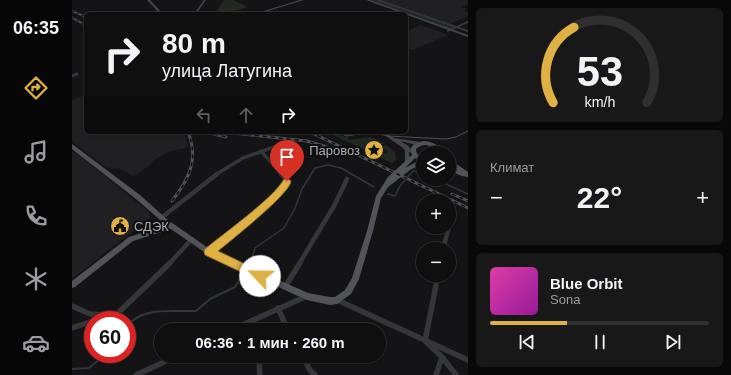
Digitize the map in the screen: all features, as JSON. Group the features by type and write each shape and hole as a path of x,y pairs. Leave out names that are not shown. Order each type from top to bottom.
{"main road":[{"path":"143,0 156,12"},
{"path":"148,0 160,12"},
{"path":"196,12 205,0"},
{"path":"200,12 209,0"},
{"path":"262,12 303,0"},
{"path":"362,0 395,12"},
{"path":"367,0 400,12"},
{"path":"408,15 468,37"},
{"path":"408,17 449,30"},
{"path":"385,134 414,154"},
{"path":"391,138 437,146"},
{"path":"72,146 138,197 171,226 209,252 307,296 322,300 337,300 348,292 355,279 370,231 378,198 390,178 414,154 414,146 421,144"},
{"path":"404,146 407,151 407,161"},
{"path":"72,151 81,152"},
{"path":"386,185 416,163"},
{"path":"456,166 467,175"},
{"path":"456,172 467,175"},
{"path":"72,285 131,239 171,226"}],"street":[{"path":"378,0 468,31"},
{"path":"449,30 468,22"},
{"path":"72,76 77,74"},
{"path":"161,218 215,174 243,158 276,146"},
{"path":"209,252 268,203 287,184 285,178 261,151"},
{"path":"286,287 330,212 347,179"},
{"path":"120,311 164,270 191,240"},
{"path":"425,341 437,282"},
{"path":"247,323 307,296"},
{"path":"337,300 468,360"},
{"path":"72,306 84,311"},
{"path":"278,308 285,323"},
{"path":"72,328 84,324"},
{"path":"425,341 442,357 456,375"},
{"path":"436,375 442,357"},
{"path":"136,375 162,363"},
{"path":"259,363 260,375"},
{"path":"306,363 310,370 316,375"}],"shaded area":[{"path":"224,0 233,0 248,7 231,12 216,12"},
{"path":"369,0 376,0 453,27 449,29 408,14 408,12 402,12"},
{"path":"381,0 468,0 468,4 461,7 467,9 464,11 468,12 468,16 450,24"},
{"path":"421,25 448,35 413,50 408,48 408,30"},
{"path":"84,95 84,134 185,134 188,147 168,152 154,160 149,166 134,176 118,168 111,169 105,167 72,141 72,101"},
{"path":"331,134 347,137 349,140 371,137 384,143 378,146 366,143 365,150 387,154 388,151 381,148 386,145 395,152 396,160 392,163"},
{"path":"72,152 77,153 150,213 150,218 72,279"}],"waterway":[{"path":"250,264 255,248 284,228 295,208 302,189 315,168 328,165 341,168 374,187"},
{"path":"388,194 395,196 400,186 413,171 416,171"},
{"path":"450,186 468,194"},
{"path":"247,268 251,263"},
{"path":"136,319 141,315 159,311 196,311 210,299 235,287 245,271"},
{"path":"72,369 89,368 95,363"}],"tram line":[{"path":"380,134 388,136 446,139 456,137 468,131"},
{"path":"341,134 347,136 358,134"}],"railway":[{"path":"72,11 84,16"},
{"path":"72,18 84,24"},
{"path":"172,201 183,185 190,169 193,152 189,134"},
{"path":"214,134 226,137"},
{"path":"242,134 307,141 334,149"},
{"path":"314,134 468,208"},
{"path":"456,196 468,201"}],"place":[{"name":"Паровоз","path":"374,150"},
{"name":"СДЭК","path":"120,226"}],"route":[{"path":"260,276 209,252 268,203 287,184 287,181"}]}
